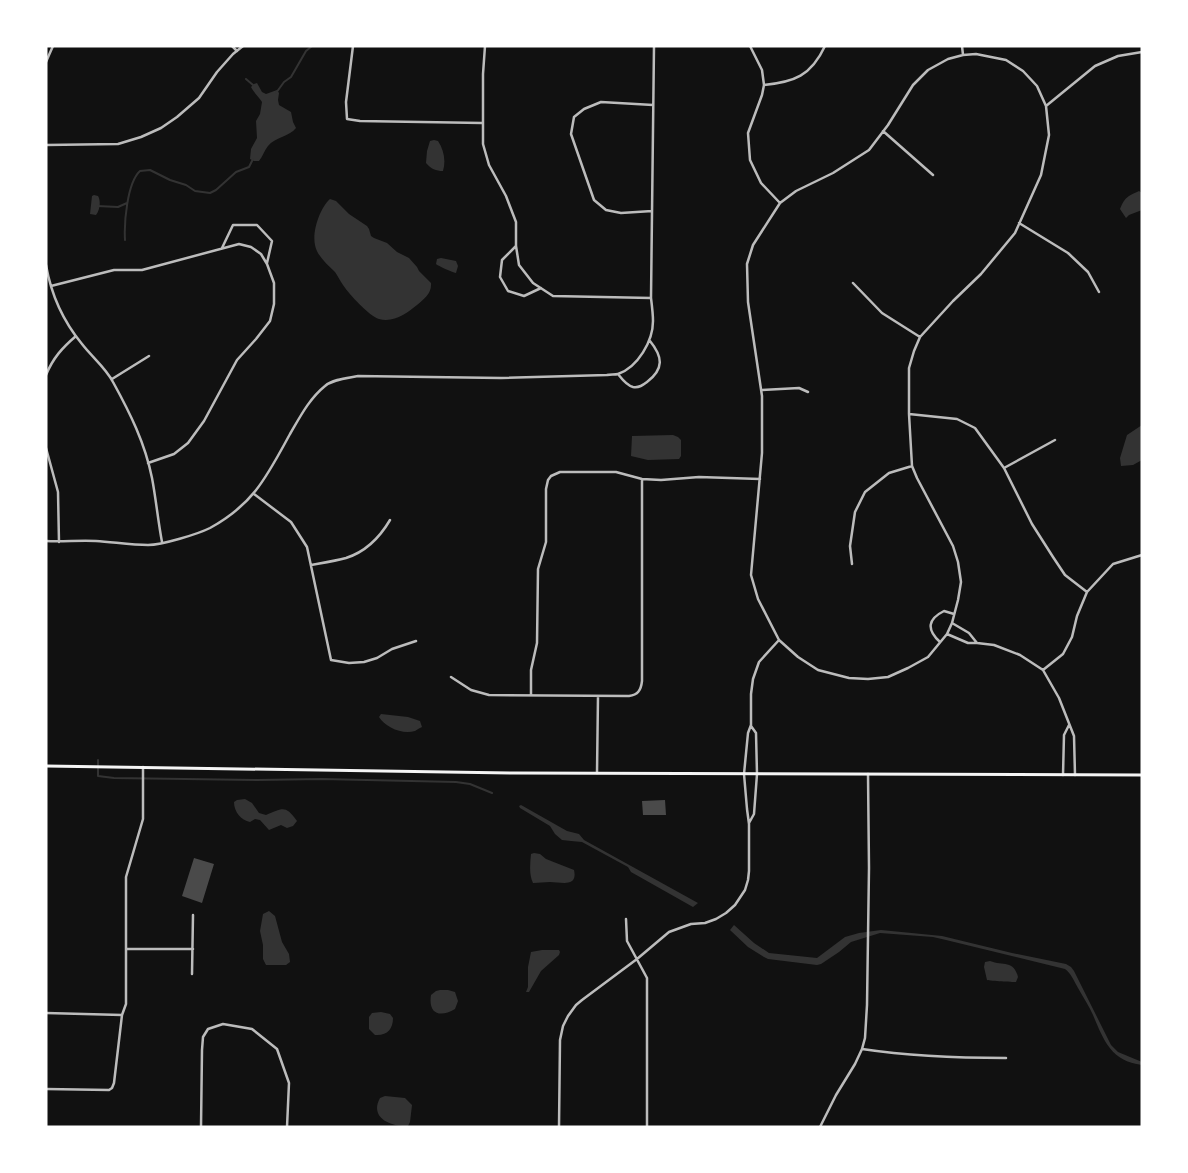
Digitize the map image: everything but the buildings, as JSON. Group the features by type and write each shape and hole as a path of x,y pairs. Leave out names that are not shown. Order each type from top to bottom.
{"main road":[{"path":"46,766 514,773 1142,775"}],"street":[{"path":"46,61 53,46"},
{"path":"232,46 237,51"},
{"path":"46,145 118,144 141,138 161,128 199,98 217,72 244,46"},
{"path":"353,46 346,102 347,119 360,121 482,123"},
{"path":"485,46 483,144 489,165 506,196 516,222 516,246 519,265 533,283 553,296 651,298"},
{"path":"46,542 94,541 151,545 185,537 210,528 241,507 254,494 266,478 305,406 326,384 358,376 501,378 618,374 628,368 641,356 650,341 653,323 651,298 654,46"},
{"path":"750,46 762,70 764,85 748,133 750,160 761,183 780,203"},
{"path":"764,85 782,83 798,78 810,68 820,56 825,46"},
{"path":"962,46 963,55"},
{"path":"1046,106 1095,66 1118,56 1129,53 1141,53"},
{"path":"976,54 1006,60 1022,71 1037,86 1046,106 1049,135 1041,175 1015,233 981,274 953,300 920,337 909,368 908,414 912,466 953,546 958,562 961,582 952,624 928,656 908,668 888,676 868,679 848,678 818,670 798,657 779,640 758,599 751,575 762,453 762,390 748,302 747,264 753,245 780,203 796,191 834,173 869,150 913,85 928,70 948,59 963,55 976,54"},
{"path":"652,211 621,213 606,210 594,200 571,134 574,117 584,109 601,102 653,105"},
{"path":"883,131 933,175"},
{"path":"1019,222 1068,253 1088,272 1099,292"},
{"path":"222,248 233,224 257,225 272,241 267,264"},
{"path":"51,286 114,270 142,270 239,244 251,247 261,254 267,264 274,283 274,304 270,321 237,360 204,421 188,443 174,454 148,463"},
{"path":"516,246 502,260 500,277 508,291 524,296 541,288"},
{"path":"46,265 60,310 76,336 112,379 138,430 152,478 162,542"},
{"path":"854,283 882,313 920,337"},
{"path":"46,375 57,354 76,336"},
{"path":"618,374 626,383 634,387 642,386 655,376 660,360 657,350 650,341"},
{"path":"112,379 149,356"},
{"path":"762,390 798,388 808,392"},
{"path":"908,414 956,419 975,428 1004,468 1032,524 1065,575 1087,592"},
{"path":"1004,468 1055,440"},
{"path":"46,448 52,464 58,492 59,542"},
{"path":"852,564 850,546 855,512 865,492 889,473 912,466"},
{"path":"531,696 531,670 537,643 538,569 546,542 546,489 551,476 560,472 600,471 616,472 642,479 661,480 699,477 760,479"},
{"path":"451,677 471,690 489,695 634,696 637,694 641,687 642,479"},
{"path":"254,494 291,522 307,548 331,660 349,663 364,662 377,658 392,649 416,641"},
{"path":"311,565 348,557 369,545 383,532 390,520"},
{"path":"1043,670 1063,654 1072,637 1077,616 1087,592 1113,564 1142,555"},
{"path":"940,642 931,632 934,618 944,611 954,614"},
{"path":"952,624 970,634 977,643"},
{"path":"946,634 968,643 994,645 1020,655 1043,670 1059,698 1074,736 1076,775"},
{"path":"559,1127 560,1040 563,1026 576,1005 637,959 668,932 691,924 705,923 726,913 735,905 744,890 748,880 749,824 744,774 748,733 751,725 753,679 759,662 779,640"},
{"path":"597,773 598,696"},
{"path":"749,824 754,814 757,774 756,734 751,725"},
{"path":"1063,775 1064,735 1069,725"},
{"path":"46,1089 109,1090 114,1083 122,1015 126,1004 126,877 143,820 143,767"},
{"path":"820,1127 836,1095 855,1064 866,1032 868,774"},
{"path":"192,974 193,915"},
{"path":"626,919 627,941 648,978 647,1127"},
{"path":"126,949 192,949"},
{"path":"46,1014 122,1015"},
{"path":"201,1127 203,1037 208,1030 223,1024 252,1028 277,1049 289,1083 287,1127"},
{"path":"862,1048 891,1053 967,1058 1006,1058"}],"shaded area":[{"path":"257,83 262,92 266,94 277,90 279,93 279,105 291,112 296,128 271,143 259,161 254,161 250,159 251,149 257,138 256,121 260,114 262,102 251,87"},
{"path":"430,141 438,141 443,152 443,171 438,171 426,163"},
{"path":"1139,191 1142,193 1142,210 1126,218 1120,209 1127,197"},
{"path":"92,196 98,196 100,200 96,215 90,214"},
{"path":"330,199 336,201 349,214 367,226 371,236 387,243 397,252 409,258 431,283 427,296 420,303 400,316 385,320 375,317 354,299 335,272 320,256 315,245 314,239 318,220 323,208"},
{"path":"437,259 456,261 458,266 456,273 436,264"},
{"path":"1142,425 1142,460 1133,465 1121,466 1120,458 1127,435"},
{"path":"673,435 681,440 681,456 679,459 648,460 631,456 632,436"},
{"path":"381,714 408,717 420,721 422,727 410,732 399,731 385,724 379,717"},
{"path":"245,799 252,803 259,813 266,815 283,809 289,812 297,821 293,826 287,828 281,825 269,830 260,820 247,821 241,817 234,806 234,802 237,800"},
{"path":"521,805 567,831 579,834 584,840 698,903 693,907 631,872 628,867 582,842 562,840 550,826 520,808 519,806"},
{"path":"534,853 574,870 575,876 571,882 533,883 530,865 531,854"},
{"path":"269,911 275,916 282,942 289,954 290,962 286,965 266,965 263,959 260,931 263,914"},
{"path":"734,925 754,943 769,953 817,958 845,937 881,930 942,936 1066,964 1074,971 1111,1045 1118,1052 1142,1062 1142,1065 1123,1059 1110,1048 1090,1008 1072,977 1065,969 933,937 880,933 851,942 839,952 817,965 768,959 748,947 730,930"},
{"path":"559,950 560,952 541,971 529,992 526,992 531,952"},
{"path":"985,962 1007,964 1014,968 1018,977 1016,982 987,980 984,967"},
{"path":"440,990 455,992 458,1001 455,1009 440,1014 433,1010 431,995"},
{"path":"372,1013 390,1014 393,1018 392,1025 386,1033 375,1035 369,1029 369,1017"},
{"path":"385,1096 405,1098 412,1105 408,1126 389,1123 380,1116 377,1111 377,1105 380,1098"}],"waterway":[{"path":"276,93 284,82 291,77 306,51 312,46"},
{"path":"246,79 253,85"},
{"path":"125,240 129,194 132,184 140,171 150,170 170,180 186,185 195,191 210,193 236,172 249,167 253,159"},
{"path":"97,206 118,207 127,203"},
{"path":"98,760 98,776 114,778 456,782 470,784 492,793"}]}
